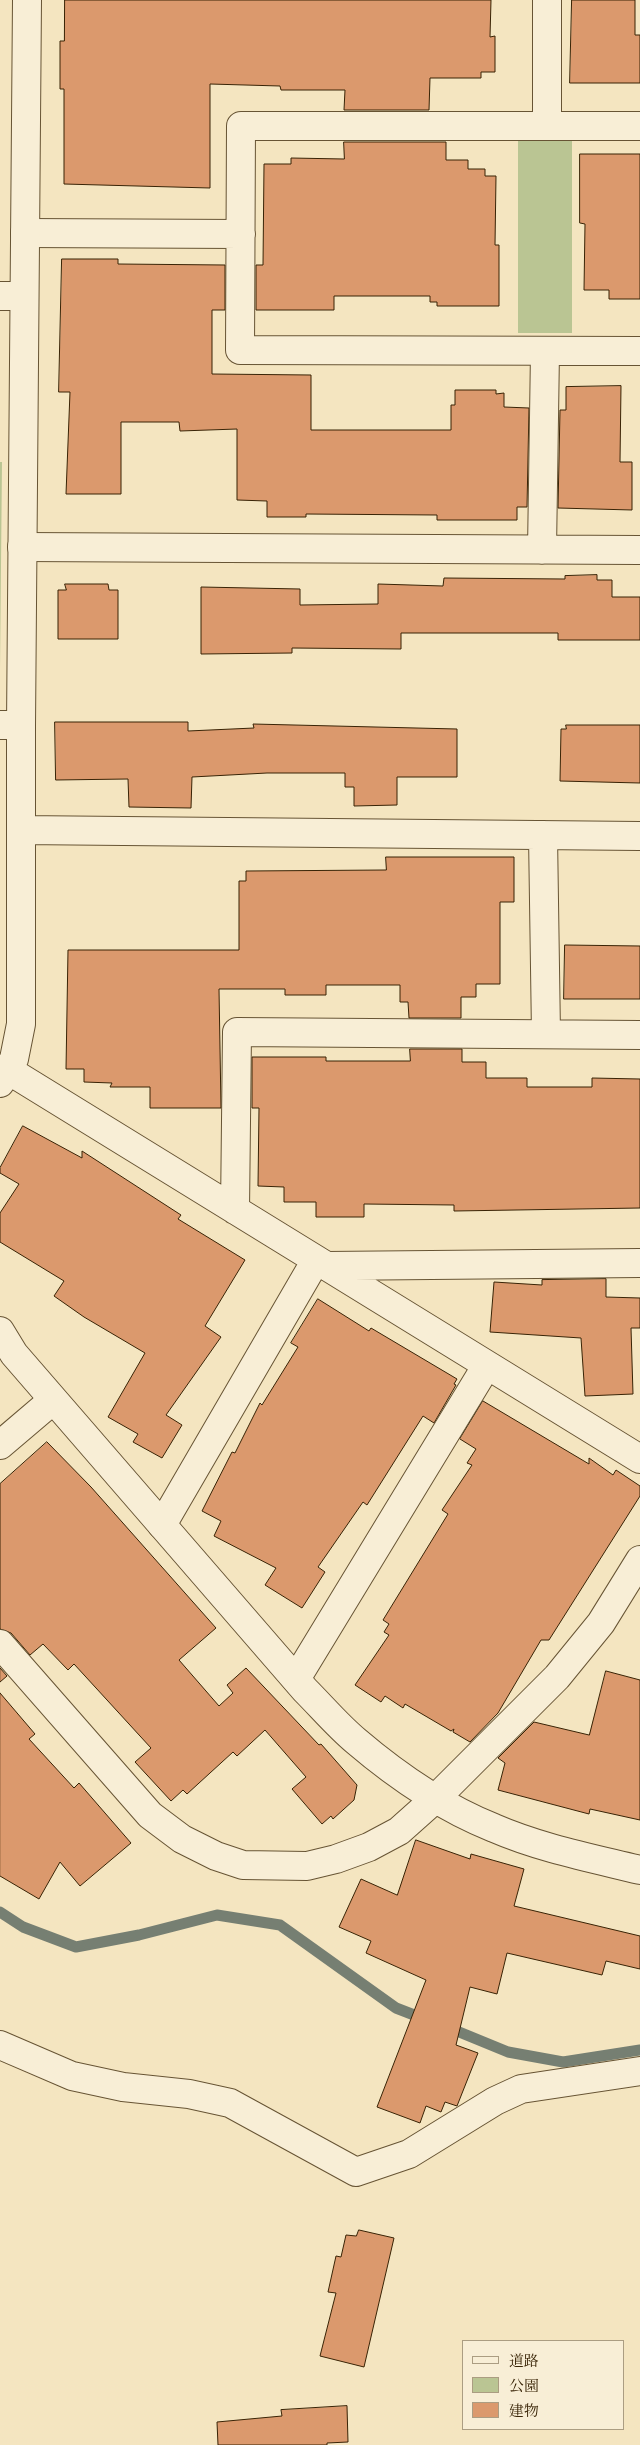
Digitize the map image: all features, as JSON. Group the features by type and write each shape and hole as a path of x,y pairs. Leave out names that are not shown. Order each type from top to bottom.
{"street":[{"path":"27,0 25,232 12,296 22,548 11,725 21,830 21,1024 14,1059 4,1076 235,1210 640,1459"},
{"path":"547,0 547,126"},
{"path":"640,126 241,126 240,350 640,350"},
{"path":"25,232 241,234"},
{"path":"542,550 544,351"},
{"path":"22,548 640,550"},
{"path":"21,830 640,836"},
{"path":"543,835 546,1034"},
{"path":"235,1210 237,1032 640,1035"},
{"path":"322,1263 640,1263"},
{"path":"162,1526 322,1263"},
{"path":"0,1331 14,1354 162,1526 296,1679 356,1741 406,1779 457,1811 494,1829 555,1849 640,1870"},
{"path":"296,1679 487,1365"},
{"path":"0,1446 53,1400"},
{"path":"0,1644 150,1815 182,1839 225,1859 243,1865 273,1867 307,1866 336,1859 370,1847 399,1830 436,1798 557,1677 601,1623 640,1560"},
{"path":"0,2045 72,2076 122,2087 189,2094 230,2103 356,2172 409,2154 495,2101 521,2089 640,2072"}],"green space":[{"path":"572,139 572,333 518,333 518,140"},
{"path":"0,462 2,462 0,669"}],"building":[{"path":"65,0 491,0 490,37 495,36 495,72 481,72 481,78 430,78 429,110 344,110 345,90 281,90 280,86 210,84 210,188 64,184 64,89 60,89 60,41 64,41"},
{"path":"572,0 635,0 635,35 640,35 640,83 570,83"},
{"path":"344,142 446,142 446,160 468,160 468,169 485,169 485,176 496,176 495,245 499,245 499,306 437,306 437,302 430,302 430,296 334,296 334,310 256,310 256,265 263,265 264,164 291,164 291,158 344,159"},
{"path":"580,154 640,154 640,299 609,299 609,290 584,290 585,224 580,223"},
{"path":"62,259 118,259 118,264 225,265 225,310 212,310 212,374 311,375 311,430 451,430 451,405 455,405 455,390 496,390 496,394 504,393 504,407 529,408 527,507 517,507 517,520 437,520 437,515 306,514 306,517 267,517 267,501 237,500 237,429 180,431 179,422 121,422 121,494 66,494 70,392 59,392"},
{"path":"621,386 620,462 632,462 632,510 558,508 560,410 566,410 566,387"},
{"path":"597,575 597,580 612,580 612,597 640,597 640,640 558,640 558,633 401,633 401,649 292,648 292,653 201,654 201,587 300,589 300,605 378,604 378,584 443,586 444,578 565,579 565,576"},
{"path":"65,584 108,584 109,590 118,590 118,639 58,639 58,590 66,590"},
{"path":"55,722 188,722 188,731 254,728 253,724 457,729 457,777 397,777 397,805 354,806 354,787 345,787 345,773 267,773 192,777 191,808 129,807 128,779 56,780"},
{"path":"566,725 640,725 640,783 560,781 561,729 566,729"},
{"path":"386,857 514,857 514,902 500,902 500,984 476,984 476,997 461,997 461,1018 409,1018 408,1002 400,1002 400,985 326,985 326,995 285,995 285,989 219,989 221,1108 150,1108 150,1087 110,1087 112,1083 84,1082 84,1069 66,1069 68,950 239,950 239,881 246,881 246,871 386,870"},
{"path":"565,945 640,946 640,999 564,999"},
{"path":"410,1049 462,1049 462,1062 486,1062 486,1078 527,1078 527,1087 592,1087 592,1078 640,1079 640,1208 454,1211 454,1205 364,1204 364,1217 316,1217 316,1202 284,1202 284,1187 258,1186 259,1108 252,1108 252,1057 326,1057 326,1061 410,1061"},
{"path":"23,1126 82,1158 82,1151 181,1215 178,1219 245,1260 205,1326 221,1337 166,1415 182,1425 162,1458 133,1442 138,1434 108,1417 145,1353 84,1317 54,1296 64,1281 0,1242 0,1213 19,1184 0,1173 0,1168"},
{"path":"606,1279 606,1297 640,1298 640,1328 631,1328 633,1394 585,1396 581,1338 490,1332 494,1282 542,1285 542,1280"},
{"path":"318,1299 369,1331 371,1328 457,1379 454,1384 456,1385 434,1423 423,1416 367,1505 363,1502 318,1567 325,1572 302,1608 265,1585 276,1568 214,1536 221,1521 202,1511 232,1452 235,1453 260,1403 262,1405 298,1347 291,1343"},
{"path":"483,1401 589,1464 589,1458 613,1475 616,1470 640,1486 640,1496 549,1640 541,1640 498,1713 470,1742 453,1732 454,1729 451,1731 405,1704 403,1708 385,1696 381,1702 355,1685 389,1635 384,1632 389,1624 383,1620 448,1514 442,1510 472,1465 467,1463 476,1449 460,1439"},
{"path":"47,1442 91,1487 216,1628 179,1660 219,1706 233,1693 227,1685 246,1668 319,1745 321,1744 357,1785 354,1800 333,1819 331,1816 322,1824 292,1789 306,1777 265,1730 237,1756 233,1752 187,1794 183,1790 171,1801 135,1762 151,1748 74,1664 68,1670 43,1644 30,1655 11,1633 0,1629 0,1484"},
{"path":"0,1668 7,1676 0,1682"},
{"path":"606,1671 640,1680 640,1820 590,1809 589,1814 498,1790 505,1763 498,1758 534,1722 589,1735"},
{"path":"0,1693 35,1734 29,1739 74,1788 79,1783 131,1843 80,1886 60,1862 39,1899 0,1876"},
{"path":"416,1840 470,1859 471,1854 524,1869 514,1906 640,1936 640,1969 606,1961 602,1975 507,1953 497,1994 470,1987 456,2045 478,2053 457,2106 445,2102 441,2112 426,2106 420,2123 377,2107 426,1980 366,1953 371,1941 339,1927 361,1879 397,1895"},
{"path":"359,2230 394,2238 364,2367 320,2356 336,2293 328,2292 336,2256 341,2257 346,2235 356,2236"},
{"path":"347,2406 348,2442 327,2443 327,2445 218,2445 217,2422 282,2416 281,2410"}],"waterway":[{"path":"0,1912 23,1927 76,1947 139,1935 217,1915 280,1925 396,2008 427,2020"},
{"path":"447,2027 508,2052 563,2062 640,2050"}]}
